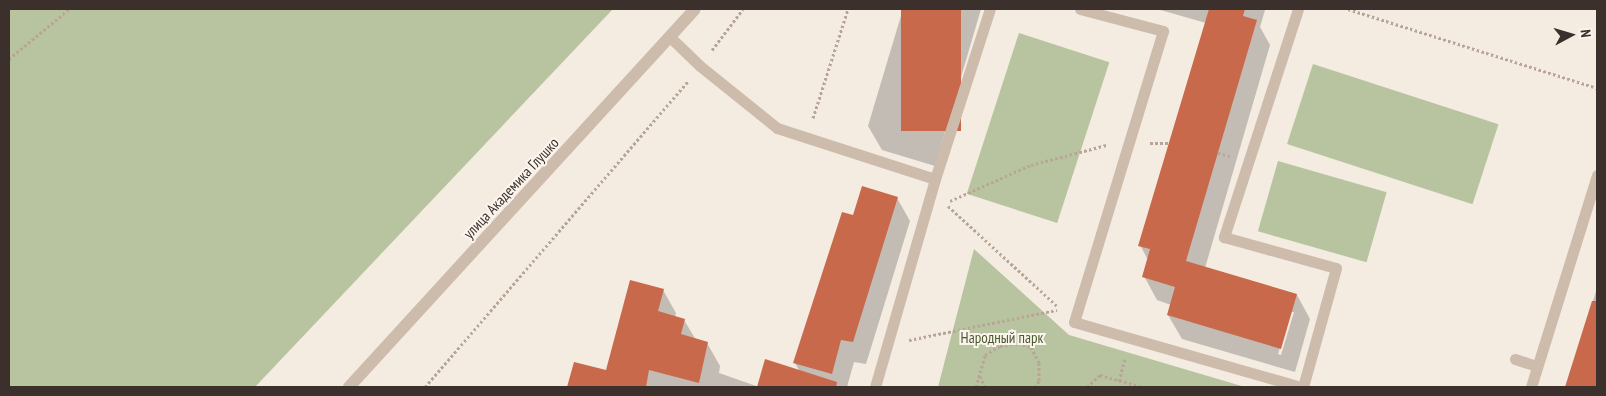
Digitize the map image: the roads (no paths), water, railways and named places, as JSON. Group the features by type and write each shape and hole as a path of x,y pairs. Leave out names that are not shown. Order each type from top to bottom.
{"street":[{"name":"улица Академика Глушко","path":"349,387 671,38 695,9"}],"lane":[{"path":"875,387 935,179 990,9"},
{"path":"1080,9 1163,31 1074,322 1302,387 1336,268 1224,236 1298,9"},
{"path":"671,38 700,66 778,128 935,179"},
{"path":"1531,387 1597,175"},
{"path":"1515,359 1537,366"}],"park label":[{"name":"Народный парк","path":"1002,338"}]}
